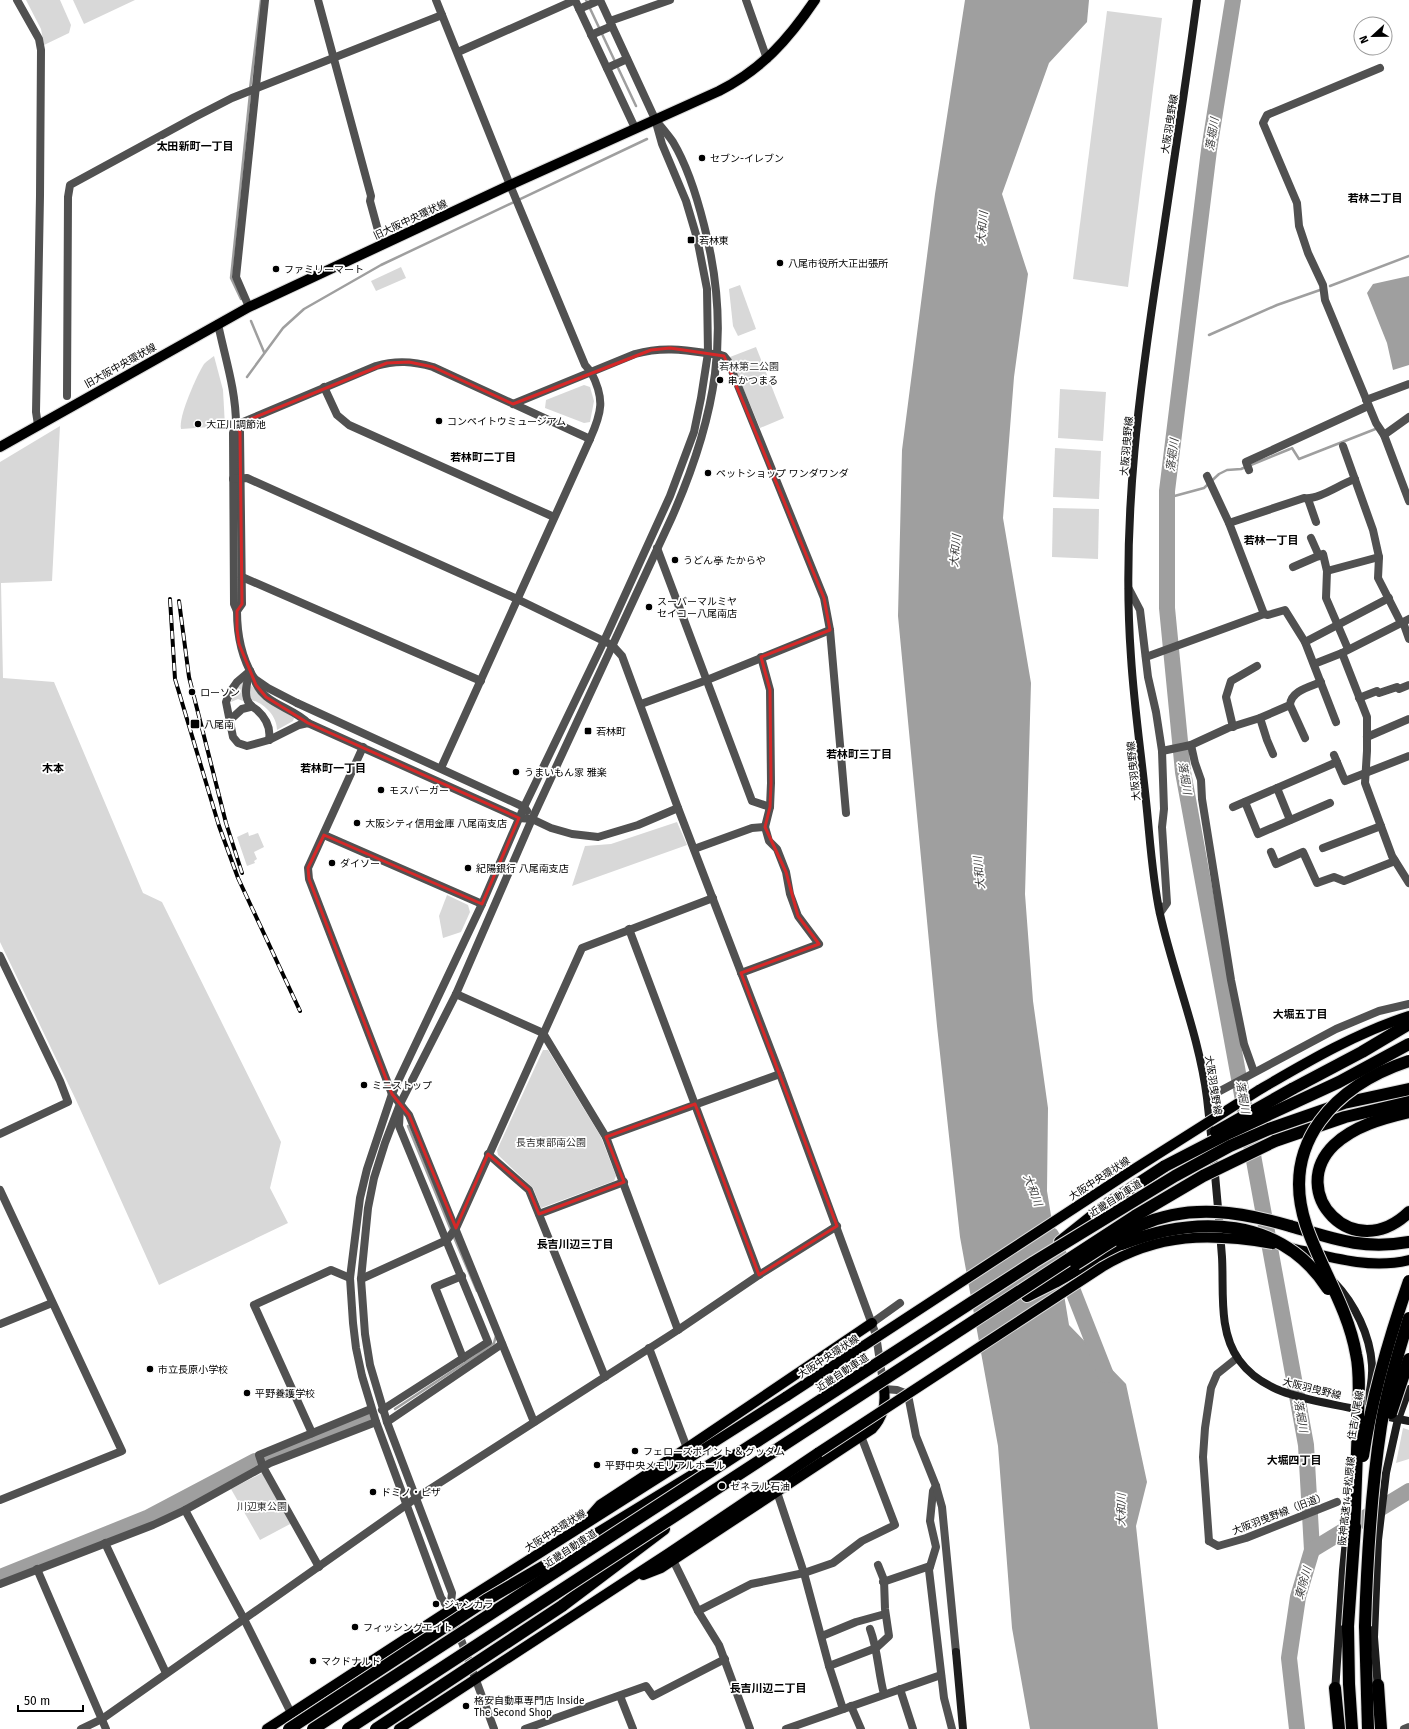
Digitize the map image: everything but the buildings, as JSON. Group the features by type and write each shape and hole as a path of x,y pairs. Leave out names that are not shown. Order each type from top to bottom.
{"highway":[{"path":"1034,1262 1110,1202 1238,1118 1362,1052 1409,1024"},
{"path":"1164,1166 1242,1126 1339,1082 1409,1044"},
{"path":"1354,1535 1359,1383 1356,1354 1351,1330 1306,1224 1300,1186 1303,1160 1312,1134 1328,1111 1341,1098 1352,1089 1376,1074 1409,1062"},
{"name":"近畿自動車道","path":"313,1729 1034,1262 1195,1164 1230,1146 1269,1129 1344,1103 1409,1089"},
{"path":"348,1729 1157,1202 1224,1164 1275,1141 1306,1129 1356,1114 1409,1102"},
{"path":"1409,1112 1374,1122 1360,1128 1339,1141 1324,1158 1318,1179 1320,1197 1324,1206 1336,1220 1357,1231 1380,1230 1398,1221 1409,1212"},
{"path":"863,1393 908,1371 1131,1230 1164,1217 1189,1212 1214,1211 1254,1216 1360,1245 1393,1245 1409,1242"},
{"path":"1027,1296 1055,1282 1109,1250 1134,1239 1158,1232 1186,1228 1224,1227 1261,1235 1285,1246 1305,1260 1328,1289 1351,1330"},
{"name":"阪神高速14号松原線","path":"1352,1729 1349,1684 1348,1626 1354,1535 1363,1459 1371,1408 1396,1319 1409,1281"},
{"path":"1368,1729 1365,1626 1367,1572 1375,1475 1381,1426 1389,1388 1409,1318"},
{"path":"1375,1475 1393,1405 1409,1359"},
{"path":"289,1729 486,1600 548,1564 747,1442 803,1412"},
{"path":"376,1729 562,1606 716,1490"},
{"path":"1378,1685 1381,1729"},
{"path":"1335,1688 1337,1729"}],"main road":[{"name":"旧大阪中央環状線","path":"0,447 250,307 510,185 719,91 740,80 767,59 801,21 815,0"},
{"name":"大阪羽曳野線","path":"1197,0 1146,348 1135,440 1130,514 1129,589 1131,659 1155,882 1160,913 1193,1029 1207,1094 1222,1258 1226,1329 1230,1343 1237,1358 1256,1377 1268,1386 1282,1392 1409,1421"},
{"name":"大阪中央環状線","path":"267,1729 450,1610 788,1396 1128,1173 1259,1090 1334,1048 1409,1016"},
{"path":"399,1729 1102,1267 1126,1254 1170,1241 1202,1237 1230,1237 1273,1244 1357,1262 1388,1263 1409,1260"},
{"name":"住吉八尾線","path":"1273,1244 1311,1262 1323,1271 1348,1299 1357,1314 1370,1348 1372,1366 1371,1383 1349,1509 1335,1688"},
{"path":"578,1530 600,1505 872,1323"},
{"path":"616,1587 661,1568 872,1429 880,1418 886,1403 884,1389"},
{"path":"1376,1729 1378,1685 1374,1637 1378,1540 1385,1486 1398,1419 1409,1389"},
{"path":"956,1652 963,1729"}],"street":[{"path":"17,0 39,39 41,50 36,412 38,425"},
{"path":"250,307 236,277 251,91 265,0"},
{"path":"318,0 371,196 370,201 382,245"},
{"path":"436,0 510,185 585,365 591,372 598,385 601,398 601,411 590,439 441,768"},
{"path":"458,52 575,0 635,128"},
{"path":"591,35 608,25 670,0"},
{"path":"746,0 767,59"},
{"path":"450,1610 452,1593 382,1410 370,1365 365,1334 361,1279 364,1237 374,1178 385,1143 400,1104 456,994 532,819 575,730 612,645 688,481 699,449 708,414 718,354 718,308 714,270 698,201 673,142 655,119 623,60 597,1 579,9"},
{"path":"68,396 68,197 70,185 195,117 251,91 442,16"},
{"path":"607,68 623,60"},
{"path":"1380,68 1267,115 1263,123 1297,203 1299,226 1308,253 1323,285 1325,300 1367,403 1376,423 1384,435 1409,501"},
{"path":"494,1729 450,1610 442,1598 376,1422 356,1348 350,1278 356,1225 367,1169 392,1094 482,904 524,807 604,641 670,496 694,432 708,353 709,322 707,289 701,252 686,201 662,144 655,119"},
{"path":"218,324 233,388 236,406 236,424 240,432 237,479 234,604 237,611 239,644 256,685 266,698 303,718 308,723 520,818 532,819 551,828 572,834 598,837 638,825 678,808"},
{"path":"513,404 635,354 651,350 670,348 724,356 731,368 824,598 830,630 846,812"},
{"path":"236,424 376,366 387,363 409,362 433,367 590,439"},
{"path":"1249,470 1246,462 1409,384"},
{"path":"324,388 337,415 349,425 554,517"},
{"path":"1384,435 1409,418"},
{"path":"1343,446 1373,530 1379,557 1378,578 1404,622 1409,639"},
{"path":"237,479 247,478 517,599 612,645 622,656 641,704 678,808 837,1226 876,1334 884,1389 897,1390 905,1393 909,1400 916,1436 936,1486 942,1507 956,1652"},
{"path":"237,479 242,577 242,604 237,611"},
{"path":"1229,523 1304,498 1308,499 1334,489 1344,482 1355,479"},
{"path":"1209,480 1229,523 1264,614"},
{"path":"1308,499 1316,522"},
{"path":"1311,538 1319,556"},
{"path":"657,548 752,801 770,807"},
{"path":"1293,567 1323,554 1327,572 1326,598 1338,624 1359,698 1366,717 1367,737 1365,783 1395,861 1409,883"},
{"path":"1327,572 1379,557"},
{"path":"242,577 481,681"},
{"path":"1129,589 1140,610 1146,657 1162,751 1164,809 1162,826 1167,903 1160,913"},
{"path":"1305,642 1389,598"},
{"path":"1146,657 1264,614 1268,616 1285,610 1305,642 1336,722"},
{"path":"1314,664 1345,651 1404,622"},
{"path":"641,704 707,680 830,630"},
{"path":"741,973 820,944 798,916 790,894 786,872 777,849 769,841 764,827 770,807 772,783 770,690 761,657"},
{"path":"1233,727 1226,697 1231,680 1257,666"},
{"path":"252,675 268,688 297,703 524,807 532,819"},
{"path":"250,707 246,690 252,675"},
{"path":"252,675 237,682 230,692 226,702 233,737 238,743 247,746 269,740 299,725 308,723"},
{"path":"1305,738 1290,705 1290,700 1294,694 1321,682"},
{"path":"1359,698 1377,691 1379,693 1397,688 1400,689 1409,685"},
{"path":"1162,751 1191,745 1290,705"},
{"path":"230,720 242,709 250,707 257,710 268,724 271,732 269,740"},
{"path":"1260,718 1273,754"},
{"path":"1367,737 1409,719"},
{"path":"1191,745 1194,763 1201,780 1202,799 1231,980 1251,1074"},
{"path":"363,747 324,835 314,852 308,868 309,879 392,1094 409,1115 534,1422"},
{"path":"1233,807 1277,788 1336,759 1345,781 1409,756"},
{"path":"1277,788 1290,820"},
{"path":"1245,802 1258,834 1330,803"},
{"path":"1323,848 1381,826"},
{"path":"694,849 752,828 764,827"},
{"path":"324,835 482,904"},
{"path":"1271,852 1276,864 1303,852 1317,883 1334,877 1344,881 1395,861"},
{"path":"361,1279 447,1240 456,1228 582,948 713,898"},
{"path":"629,929 759,1275"},
{"path":"0,957 60,1081 68,1102 0,1134"},
{"path":"456,994 543,1033 606,1137 678,1330"},
{"path":"1207,1094 1220,1091 1319,1037 1356,1020 1386,1009 1409,1004"},
{"path":"606,1137 780,1074"},
{"path":"382,1410 488,1342 400,1126 400,1104"},
{"path":"488,1154 529,1190 605,1377"},
{"path":"539,1214 624,1182"},
{"path":"0,1190 122,1450 0,1500"},
{"path":"81,1729 102,1718 416,1498 837,1226"},
{"path":"312,1433 254,1305 331,1270 350,1278"},
{"path":"462,1276 435,1287 463,1358"},
{"path":"0,1324 52,1303"},
{"path":"872,1323 900,1303"},
{"path":"387,1422 502,1344"},
{"path":"649,1348 687,1448"},
{"name":"大阪羽曳野線（旧道）","path":"1237,1358 1218,1374 1211,1388 1205,1428 1203,1457 1209,1541 1218,1546 1246,1538 1336,1502"},
{"path":"319,1567 263,1467 258,1455 372,1409"},
{"path":"0,1584 153,1525 184,1510 270,1463 376,1422"},
{"path":"698,1612 751,1584 804,1573 833,1563 862,1541 895,1526 861,1436"},
{"path":"936,1486 932,1491 930,1521 936,1547 929,1570 944,1698 952,1729"},
{"path":"777,1492 804,1573 829,1666 847,1707 860,1729"},
{"path":"184,1510 244,1618 291,1713"},
{"path":"105,1543 166,1673"},
{"path":"673,1560 698,1612 719,1645 750,1729"},
{"path":"829,1666 876,1648 889,1636 885,1614 884,1582 878,1565"},
{"path":"884,1582 930,1566"},
{"path":"37,1569 106,1729"},
{"path":"822,1636 856,1622 885,1614"},
{"path":"870,1629 876,1648 884,1694"},
{"path":"526,1729 646,1686 653,1696 725,1659"},
{"path":"789,1729 847,1707 941,1675"},
{"path":"1378,1685 1386,1729"},
{"path":"900,1689 913,1729"},
{"path":"620,1696 633,1729"},
{"path":"1404,1729 1409,1727"}],"highlighted area":[{"path":"670,348 724,356 824,598 830,630 761,657 770,690 771,783 770,807 765,827 786,872 798,916 819,944 741,973 837,1226 759,1275 695,1104 606,1137 624,1182 539,1214 529,1190 488,1154 456,1228 409,1115 392,1094 309,879 308,868 324,835 482,904 519,818 308,723 266,697 256,685 239,644 237,629 237,611 242,604 240,432 236,425 387,363 409,362 433,367 513,404 651,350"}],"green space":[{"path":"26,0 60,0 71,25 69,33 44,45 41,29"},
{"path":"73,0 135,0 84,24"},
{"path":"1107,11 1162,18 1128,287 1073,279"},
{"path":"401,267 406,278 376,291 371,281"},
{"path":"740,285 756,329 738,336 733,326 729,289"},
{"name":"若林第二公園","path":"756,347 784,418 760,428 730,357"},
{"path":"214,356 223,390 225,426 181,429 182,415 197,377 204,364"},
{"path":"584,385 590,387 594,401 590,422 584,423 545,408 546,400"},
{"path":"1060,389 1106,392 1103,441 1058,438"},
{"path":"60,426 52,581 1,583 3,678 54,682 143,893 162,902 281,1142 270,1188 288,1223 159,1285 76,1100 0,942 0,462"},
{"path":"1055,448 1101,451 1099,499 1053,497"},
{"path":"1053,508 1099,509 1098,559 1052,557"},
{"path":"243,679 246,681 242,691 243,701 238,699 231,702 235,690"},
{"path":"251,685 263,697 294,718 293,721 277,730 275,720 269,711 261,704 251,700 249,690"},
{"path":"677,822 687,845 572,886 585,846 611,844"},
{"path":"248,832 249,836 258,833 264,847 254,852 257,859 254,861 255,863 247,866 237,837"},
{"path":"447,895 468,905 470,912 461,932 443,938 439,916"},
{"name":"長吉東部南公園","path":"543,1050 548,1050 601,1137 616,1176 614,1181 541,1208 533,1188 498,1155 497,1150"},
{"path":"1403,1428 1409,1430 1409,1459 1396,1463"},
{"name":"川辺東公園","path":"262,1473 292,1523 260,1540 231,1489"}],"water":[{"path":"965,0 1089,0 1087,22 1049,63 1002,194 1028,274 1014,377 1003,518 1031,683 1025,894 1033,1001 1048,1108 1047,1191 1069,1325 1126,1384 1147,1482 1136,1526 1158,1729 1030,1729 1012,1628 998,1446 960,1237 937,1026 898,616 902,450 935,194"},
{"path":"1409,276 1409,365 1393,370 1387,343 1367,293 1373,284"}],"waterway":[{"path":"250,89 261,0"},
{"path":"586,0 636,106"},
{"name":"落堀川","path":"1233,0 1209,150 1167,491 1167,608 1183,772 1306,1445 1312,1550 1298,1597 1289,1658 1297,1729"},
{"path":"241,299 231,278 250,94"},
{"path":"247,377 283,328 304,309 381,265 647,139"},
{"path":"1330,286 1409,256"},
{"path":"1209,335 1277,305 1320,290"},
{"path":"251,321 264,352"},
{"path":"1167,498 1204,488 1219,474 1227,470 1241,469 1292,448 1299,459 1378,428"},
{"path":"408,1126 451,1230"},
{"path":"453,1235 477,1291"},
{"name":"大和川","path":"1051,1235 1106,1375"},
{"path":"395,1409 494,1343 496,1336"},
{"path":"267,1457 366,1420"},
{"path":"0,1577 147,1518 255,1461"},
{"name":"東除川","path":"1312,1550 1409,1491"}],"railway":[{"path":"170,599 175,679 219,826 238,878 300,1011"},
{"path":"179,601 189,677 226,823 242,873"}],"place":[{"name":"セブン-イレブン","path":"702,158"},
{"name":"若林東","path":"691,240"},
{"name":"八尾市役所大正出張所","path":"780,263"},
{"name":"ファミリーマート","path":"276,269"},
{"name":"串かつまる","path":"720,380"},
{"name":"コンペイトウミュージアム","path":"439,421"},
{"name":"大正川調節池","path":"198,424"},
{"name":"ペットショップ ワンダワンダ","path":"708,473"},
{"name":"うどん亭 たからや","path":"675,560"},
{"name":"スーバーマルミヤ セイコー八尾南店","path":"649,607"},
{"name":"ローソン","path":"192,692"},
{"name":"八尾南","path":"195,724"},
{"name":"若林町","path":"588,731"},
{"name":"うまいもん家 雅楽","path":"516,772"},
{"name":"モスバーガー","path":"381,790"},
{"name":"大阪シティ信用金庫 八尾南支店","path":"357,823"},
{"name":"ダイソー","path":"332,863"},
{"name":"紀陽銀行 八尾南支店","path":"468,868"},
{"name":"ミニストップ","path":"364,1085"},
{"name":"市立長原小学校","path":"150,1369"},
{"name":"平野養護学校","path":"247,1393"},
{"name":"フェローズポイント & グッダム","path":"635,1451"},
{"name":"平野中央メモリアルホール","path":"597,1465"},
{"name":"ゼネラル石油","path":"722,1486"},
{"name":"ドミノ・ピザ","path":"373,1492"},
{"name":"ジャンカラ","path":"436,1604"},
{"name":"フィッシングエイト","path":"355,1627"},
{"name":"マクドナルド","path":"313,1661"},
{"name":"格安自動車専門店 Inside The Second Shop","path":"466,1706"}],"district":[{"name":"太田新町一丁目","path":"195,146"},
{"name":"若林二丁目","path":"1375,198"},
{"name":"若林町二丁目","path":"483,457"},
{"name":"若林一丁目","path":"1271,540"},
{"name":"若林町三丁目","path":"859,754"},
{"name":"木本","path":"53,768"},
{"name":"若林町一丁目","path":"333,768"},
{"name":"大堀五丁目","path":"1300,1014"},
{"name":"長吉川辺三丁目","path":"575,1244"},
{"name":"大堀四丁目","path":"1294,1460"},
{"name":"長吉川辺二丁目","path":"768,1688"}]}
